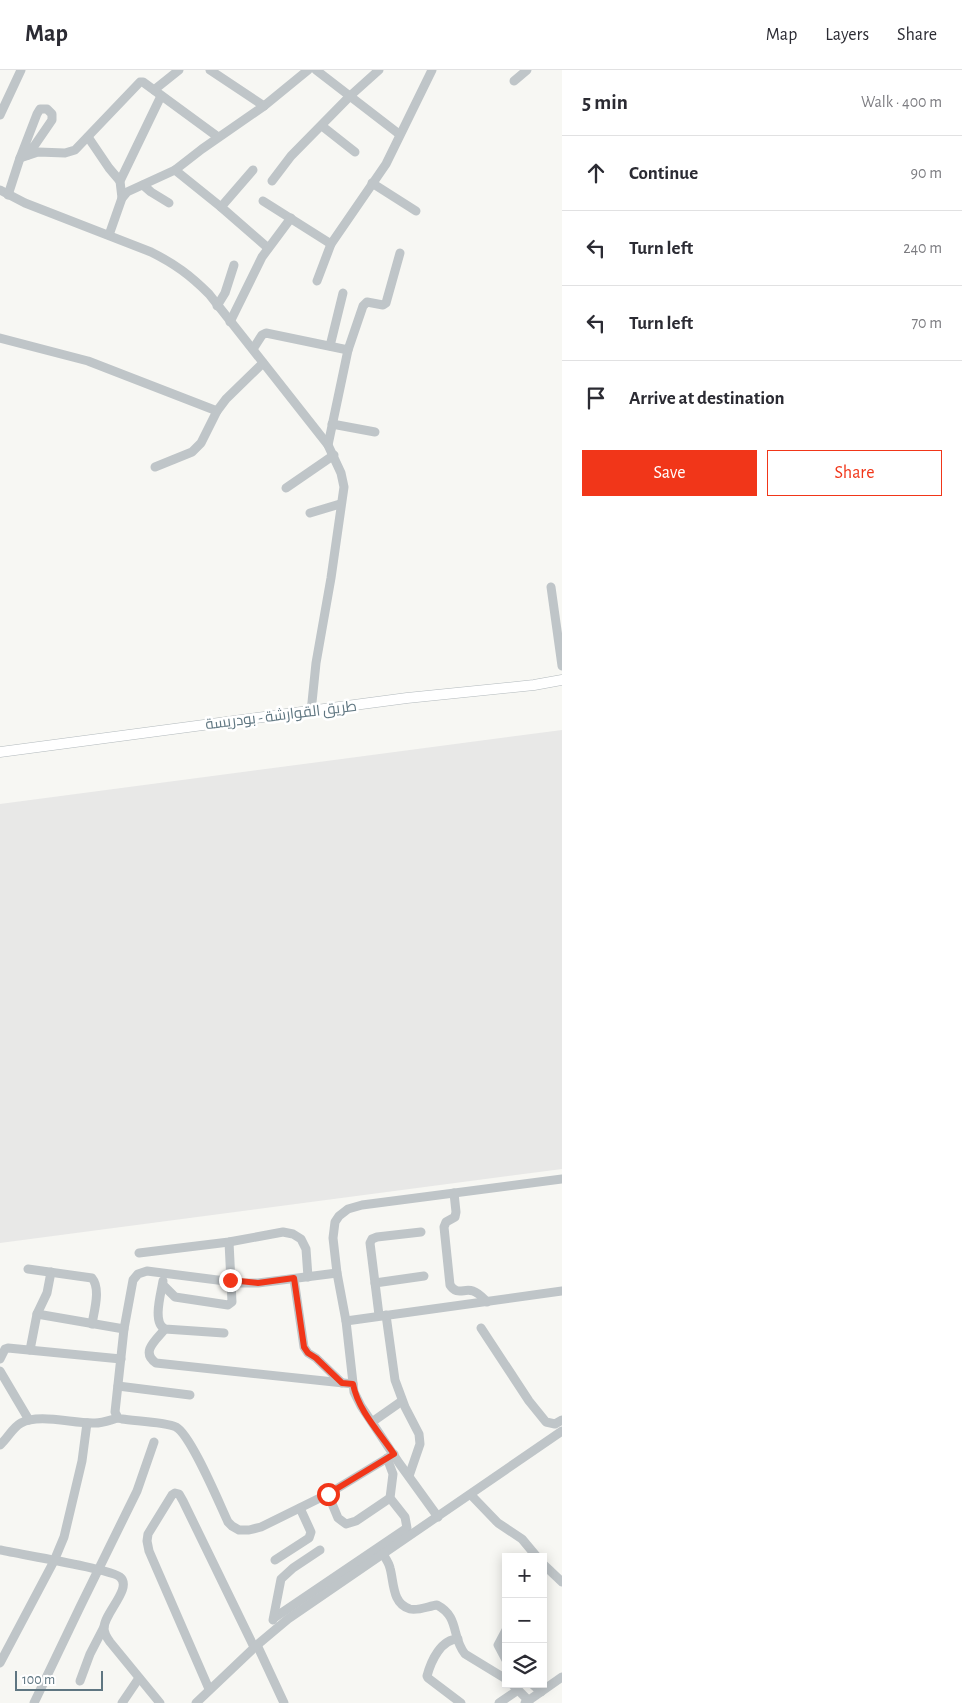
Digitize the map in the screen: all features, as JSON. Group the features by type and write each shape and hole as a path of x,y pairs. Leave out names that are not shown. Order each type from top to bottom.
{"main road":[{"name":"طريق القوارشة - بودريسة","path":"0,752 562,680"}],"street":[{"path":"0,114 21,70"},
{"path":"110,235 122,198 120,181 158,93 180,70"},
{"path":"210,70 264,106"},
{"path":"122,198 129,191 175,170 218,137 264,106 308,70"},
{"path":"317,70 399,134"},
{"path":"272,181 292,156 350,96 379,70"},
{"path":"317,281 331,244 386,164 399,134 411,115 432,70"},
{"path":"514,81 527,70"},
{"path":"24,156 38,152 71,152 88,137 140,82 143,82 218,137"},
{"path":"8,196 24,156 37,114 40,109 47,108 52,114 52,120 24,156"},
{"path":"322,126 355,152"},
{"path":"88,137 120,181"},
{"path":"175,170 268,248"},
{"path":"220,207 253,170"},
{"path":"372,184 416,211"},
{"path":"143,185 169,202"},
{"path":"0,190 8,196 110,235 171,262 188,273 209,294 334,455 344,487 310,712"},
{"path":"263,201 331,244"},
{"path":"230,322 246,293 258,264 290,218"},
{"path":"328,445 348,350 364,304 368,302 383,305 386,303 400,253"},
{"path":"218,306 225,293 234,265"},
{"path":"330,346 343,293"},
{"path":"253,349 262,335 266,333 348,350"},
{"path":"0,338 88,361 217,411"},
{"path":"155,467 192,452 201,443 217,411 226,399 263,363"},
{"path":"332,424 375,432"},
{"path":"286,488 334,455"},
{"path":"310,513 340,504"},
{"path":"551,587 562,666"},
{"path":"438,1516 409,1476 391,1456 357,1398 353,1384 346,1321 337,1273 333,1228 343,1212 362,1205 562,1179"},
{"path":"454,1193 455,1217 446,1222 444,1227 450,1284 458,1292 470,1290 477,1292 487,1302"},
{"path":"139,1253 228,1242 283,1232 293,1234 301,1239 306,1249 308,1277"},
{"path":"409,1476 420,1444 419,1434 402,1400 395,1380 375,1283 370,1243 372,1239 377,1237 421,1232"},
{"path":"163,1284 175,1297 228,1305 232,1302 233,1297 228,1242"},
{"path":"28,1269 92,1278 96,1282 97,1289 92,1324"},
{"path":"118,1418 115,1412 124,1329 135,1277 141,1272 147,1271 258,1283 337,1273"},
{"path":"30,1350 37,1314 47,1293 51,1272"},
{"path":"164,1274 158,1322 161,1327 165,1329 224,1333"},
{"path":"375,1283 424,1276"},
{"path":"294,1278 304,1347 308,1353 316,1358 342,1383"},
{"path":"346,1321 562,1292"},
{"path":"37,1314 124,1329"},
{"path":"481,1328 529,1401 546,1422 555,1424 562,1420"},
{"path":"165,1329 150,1348 150,1359 156,1363 353,1384"},
{"path":"0,1359 5,1349 8,1348 121,1358"},
{"path":"0,1371 29,1420"},
{"path":"118,1386 190,1395"},
{"path":"372,1422 402,1400"},
{"path":"0,1446 14,1429 29,1420 99,1423 118,1418 171,1425 180,1430 193,1450 228,1522 235,1529 243,1530 254,1529 300,1508 328,1494 391,1456"},
{"path":"0,1663 54,1561 64,1536 76,1494 87,1423"},
{"path":"274,1618 383,1554 562,1431"},
{"path":"34,1703 137,1491 154,1442"},
{"path":"196,1703 273,1630 407,1528 405,1516 390,1498 393,1474 391,1456"},
{"path":"209,1689 147,1541 148,1534 175,1493 179,1494 183,1501 284,1703"},
{"path":"328,1494 338,1518 346,1524 356,1521 390,1498"},
{"path":"471,1494 498,1524 522,1540 533,1553"},
{"path":"275,1560 309,1538 311,1532 300,1508"},
{"path":"0,1550 117,1574 122,1578 124,1584 121,1593 106,1618 104,1627 90,1654 80,1681"},
{"path":"273,1630 281,1580 293,1568 320,1550"},
{"path":"383,1554 391,1570 394,1591 400,1602 409,1608 416,1609 437,1605 444,1609 451,1616 460,1649 502,1677"},
{"path":"547,1568 562,1582"},
{"path":"104,1627 110,1642 160,1703"},
{"path":"502,1638 498,1645 502,1652"},
{"path":"458,1639 446,1642 441,1647 427,1676 461,1703"},
{"path":"516,1688 527,1702 562,1677"},
{"path":"122,1703 139,1678"},
{"path":"499,1703 514,1688"},
{"path":"536,1688 541,1692"}],"shaded area":[{"path":"562,730 562,1169 0,1243 0,804"}],"route":[{"path":"230,1280 258,1283 294,1278 304,1347 308,1353 316,1358 342,1383 353,1384 354,1392 361,1406 394,1454 328,1494"}]}
